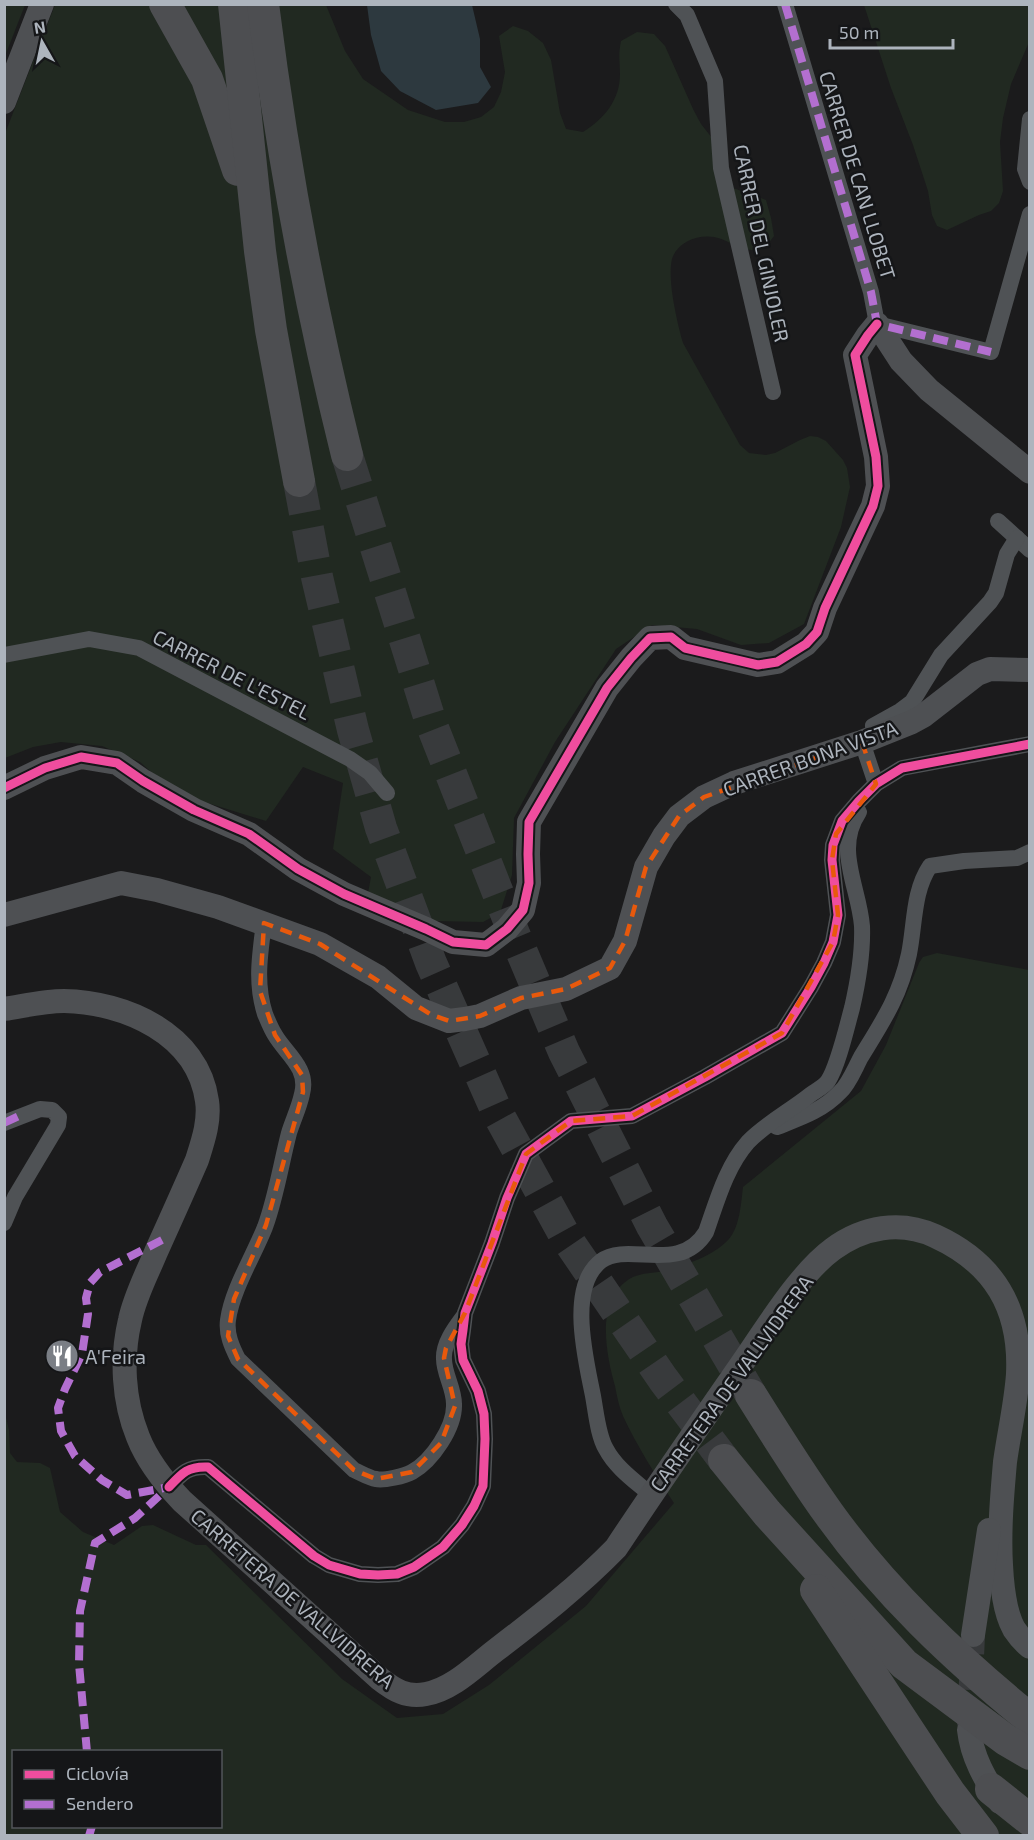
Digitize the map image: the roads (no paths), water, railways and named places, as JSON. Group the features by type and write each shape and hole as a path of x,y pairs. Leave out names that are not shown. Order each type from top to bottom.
{"highway":[{"path":"165,4 207,79 236,161 260,251"},
{"path":"234,4 260,251 271,330 299,481"},
{"path":"263,4 297,231 347,455"},
{"path":"751,1395 829,1514 854,1546 918,1620 984,1682 1029,1719"},
{"path":"724,1460 767,1513 904,1664 1006,1740 1029,1754"},
{"path":"803,1475 844,1515 925,1606 998,1673 1029,1694"},
{"path":"767,1513 950,1793 983,1836"},
{"path":"991,1789 1029,1820"}],"street":[{"path":"4,102 42,4"},
{"name":"CARRER DEL GINJOLER","path":"676,4 687,15 715,81 721,168 773,392"},
{"name":"CARRER DE CAN LLOBET","path":"785,4 871,292 877,324"},
{"path":"1029,119 1025,169 1029,182"},
{"path":"877,324 991,352 1029,214"},
{"path":"877,324 902,361 929,390 1029,472"},
{"path":"4,788 45,768 81,757 117,763 142,781 194,810 249,834 298,869 344,894 453,942 486,945 507,929 523,910 529,883 530,822 607,688 650,638 671,637 685,648 758,665 777,662 806,644 817,632 825,608 868,519 877,494 879,474 855,355 877,324"},
{"path":"998,521 1029,550"},
{"path":"652,1493 623,1471 605,1449 582,1328 583,1298 587,1280 594,1268 607,1257 666,1255 691,1249 701,1241 728,1172 737,1157 758,1133 827,1082 838,1058 855,990 861,950 861,924 847,853 849,835 855,819 876,784 869,738 873,726 912,702 941,655 990,602 996,593 1007,554 1017,538"},
{"name":"CARRER DE L'ESTEL","path":"4,655 89,639 139,648 350,759 370,773 387,793"},
{"name":"CARRER BONA VISTA","path":"4,915 121,883 157,890 218,907 320,944 378,976 416,1008 430,1014 449,1020 480,1016 521,998 566,988 610,968 625,941 646,867 679,816 704,797 734,783 898,728 923,716 977,674 990,669 1029,670"},
{"path":"169,1486 184,1472 197,1466 208,1467 300,1546 329,1565 360,1574 397,1574 414,1567 443,1546 462,1525 483,1485 484,1414 477,1391 463,1360 461,1344 465,1313 507,1198 526,1154 571,1121 632,1116 782,1033 812,987 833,942 838,915 832,860 836,834 842,821 876,784 902,768 1029,744"},
{"path":"758,1133 814,1113 842,1092 901,987 909,953 915,906 922,878 930,866 964,861 1017,858 1029,852"},
{"path":"264,923 258,968 260,991 266,1015 275,1035 295,1060 302,1075 303,1092 290,1132 266,1225 234,1299 228,1321 228,1336 238,1359 354,1470 376,1479 394,1477 412,1472 427,1459 441,1443 450,1426 455,1406 453,1388 444,1358 452,1332 465,1313"},
{"name":"CARRETERA DE VALLVIDRERA","path":"4,1009 64,1001 119,1010 151,1024 172,1038 194,1063 207,1101 207,1120 203,1141 197,1160 142,1285 130,1317 125,1344 126,1390 138,1437 169,1486 182,1501 396,1691 414,1695 435,1692 459,1679 571,1592 616,1548 796,1288 831,1250 867,1231 889,1226 927,1232 956,1246 980,1266 1006,1300 1016,1333 1018,1376 1005,1463 1000,1551 1006,1605 1014,1629 1029,1647"},
{"path":"4,1136 15,1127 10,1116 40,1109 52,1110 59,1117 58,1125 15,1197 4,1223"},
{"name":"CARRETERA DE VALLVIDRERA","path":"1005,1463 992,1515 973,1635 980,1627 987,1624 999,1624 1014,1629"},
{"path":"969,1730 970,1745 991,1789 1006,1810 1029,1834"}],"tunnel":[{"path":"347,455 431,723 515,936 564,1052 652,1226 751,1395"},
{"path":"299,481 317,577 353,730 381,828 431,963 497,1112 565,1236 663,1379 724,1460"},
{"path":"969,1726 973,1635"}],"place":[{"name":"A'Feira","path":"62,1356"}]}
